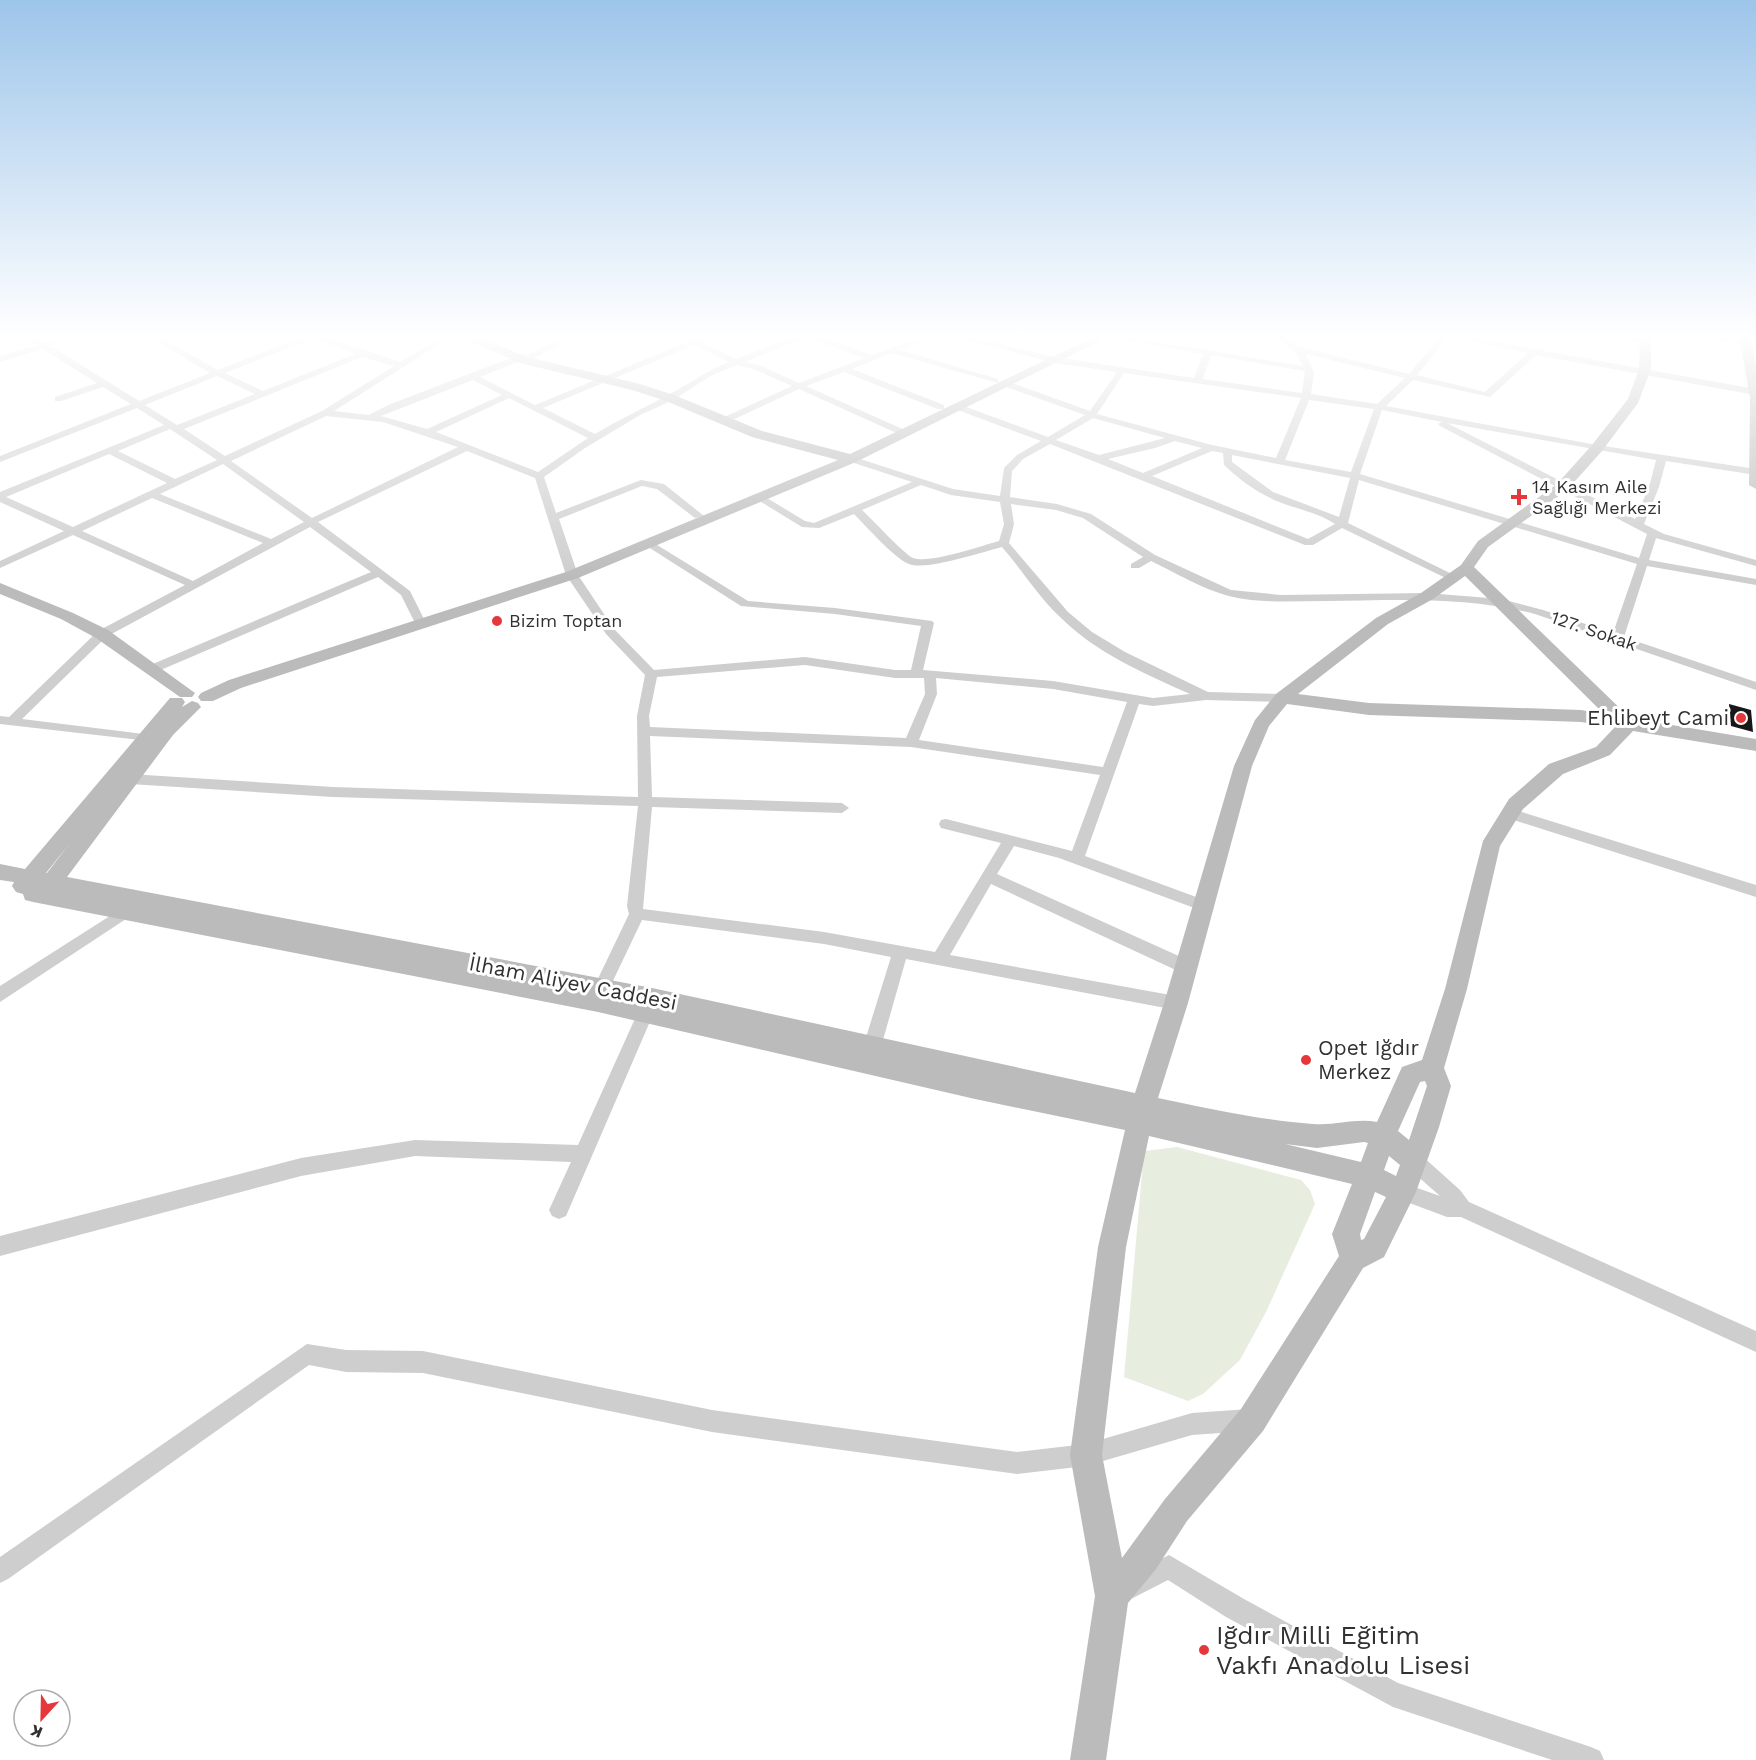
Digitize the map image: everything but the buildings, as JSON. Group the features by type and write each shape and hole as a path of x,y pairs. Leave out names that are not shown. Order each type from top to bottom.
{"street":[{"path":"0,459 109,415"},
{"path":"154,415 310,522 406,593 418,620"},
{"path":"0,497 109,450 207,415"},
{"path":"0,564 318,415"},
{"path":"348,415 384,419 428,432 539,476 571,572 610,631 651,674"},
{"path":"370,418 375,415"},
{"path":"428,432 464,415"},
{"path":"549,415 595,438"},
{"path":"539,476 633,415"},
{"path":"709,415 775,439 847,458"},
{"path":"723,421 736,415"},
{"path":"864,415 900,431 938,415"},
{"path":"28,887 130,779 190,698 571,572 649,543 847,458 927,415"},
{"path":"980,415 1098,458 1309,543 1342,524 1355,476 1376,415"},
{"path":"1280,461 1298,415"},
{"path":"1423,415 1597,448 1662,456 1756,476 1756,415"},
{"path":"1088,1760 1112,1596 1086,1455 1112,1247 1142,1114 1243,766 1261,724 1282,698 1382,621 1427,596 1459,573 1483,544 1562,487 1622,415"},
{"path":"1004,543 1009,525 1005,500 1009,467 1049,440 1092,416 1210,448 1355,476 1641,562 1756,582"},
{"path":"1427,416 1653,532 1756,562"},
{"path":"1098,458 1152,446 1174,438"},
{"path":"6,721 102,634 310,522 467,447"},
{"path":"1142,477 1210,448"},
{"path":"109,450 175,483"},
{"path":"1228,451 1227,463 1246,481 1273,496 1327,513 1342,524 1459,573 1501,602 1627,726"},
{"path":"1638,525 1654,486 1662,456"},
{"path":"28,887 144,738 190,698 418,620 571,572 699,516 847,458"},
{"name":"127. Sokak","path":"847,458 951,492 1057,507 1087,516 1151,557 1227,592 1243,596 1314,599 1427,596 1501,602 1539,612 1756,686"},
{"path":"553,518 627,486 647,482 660,486 699,516"},
{"path":"758,497 802,524 811,526 856,510 921,482"},
{"path":"152,494 271,543"},
{"path":"0,497 194,585"},
{"path":"856,510 902,556 913,562 928,562 1004,543"},
{"path":"1617,639 1641,562 1653,532"},
{"path":"649,543 745,604 835,611 928,623 923,674 932,694 911,742"},
{"path":"1004,543 1072,623 1142,666 1206,696"},
{"path":"1135,566 1151,557"},
{"path":"152,669 379,573"},
{"path":"0,588 67,616 102,634 190,698"},
{"path":"651,674 805,661 895,674 923,674 1053,686 1153,702 1206,696 1282,698 1369,709 1581,716 1627,726 1756,745"},
{"path":"600,995 637,914 645,803 643,716 651,674"},
{"path":"1077,858 1134,700"},
{"path":"6,721 144,738"},
{"path":"1112,1596 1144,1557 1176,1510 1252,1420 1353,1258 1374,1248 1403,1192 1439,1086 1431,1068 1456,989 1490,846 1509,813 1516,804 1556,770 1603,751 1627,726"},
{"path":"643,731 911,742 1108,772"},
{"path":"130,779 333,792 842,808"},
{"path":"1509,813 1756,891"},
{"path":"946,824 1077,858 1202,905"},
{"path":"939,959 1010,840"},
{"name":"İlham Aliyev Caddesi","path":"0,872 28,887 124,913 600,995"},
{"path":"990,877 1186,967"},
{"name":"İlham Aliyev Caddesi","path":"28,887 600,995 975,1088 1142,1114"},
{"path":"0,995 124,913"},
{"path":"637,914 824,938 1176,1003"},
{"path":"872,1047 900,952"},
{"path":"559,1210 649,1006"},
{"name":"İlham Aliyev Caddesi","path":"649,1006 872,1047 1142,1114"},
{"path":"1353,1258 1346,1234 1383,1135 1411,1074 1431,1068"},
{"path":"1142,1114 1254,1130 1317,1136 1364,1131 1383,1135 1453,1196 1462,1208"},
{"path":"1142,1114 1368,1176 1447,1208 1462,1208 1756,1342"},
{"path":"0,1246 301,1167 415,1148 582,1154"},
{"path":"0,1571 307,1354 346,1361 423,1362 712,1421 1017,1463 1086,1455 1192,1424 1252,1420"},
{"path":"1112,1596 1169,1567 1235,1608 1393,1694 1591,1760"}],"shaded area":[{"path":"1177,1147 1301,1180 1310,1190 1315,1204 1266,1312 1240,1360 1203,1394 1188,1401 1124,1377 1144,1151"}],"place":[{"name":"14 Kasım Aile Sağlığı Merkezi","path":"1519,497"},
{"name":"Bizim Toptan","path":"497,621"},
{"name":"Ehlibeyt Cami","path":"1741,718"},
{"name":"Opet Iğdır Merkez","path":"1306,1060"},
{"name":"Iğdır Milli Eğitim Vakfı Anadolu Lisesi","path":"1204,1650"}]}
